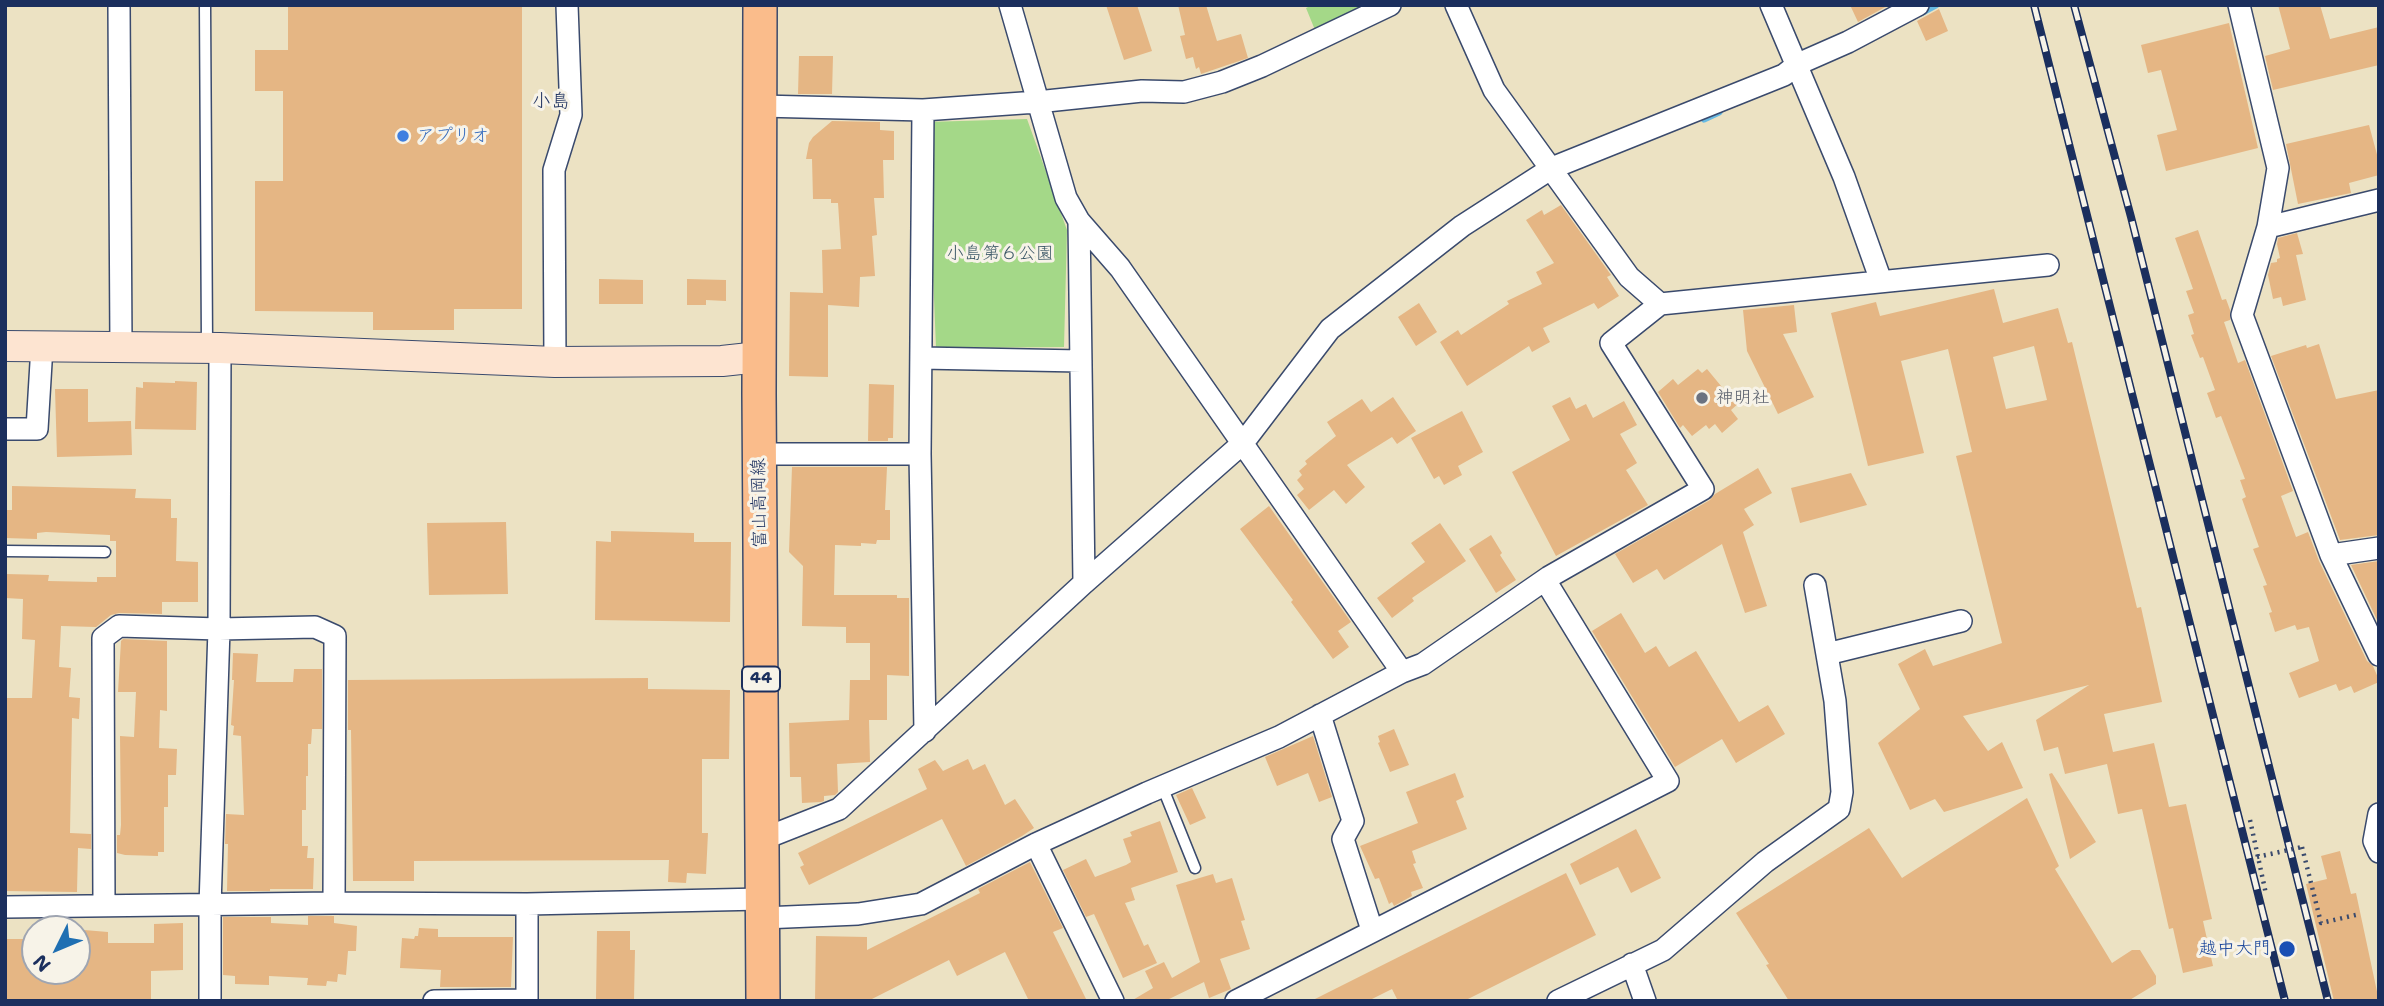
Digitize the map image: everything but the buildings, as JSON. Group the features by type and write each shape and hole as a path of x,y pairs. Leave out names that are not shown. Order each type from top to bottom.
{"main road":[{"name":"富山高岡線","path":"761,5 759,454 763,1001"}],"street":[{"path":"119,5 121,347"},
{"path":"555,362 554,170 571,115 567,5"},
{"path":"1010,5 1066,198 1079,221 1120,268 1402,672"},
{"path":"761,106 923,110 1037,102 1142,90 1184,92 1222,82 1262,66 1390,5"},
{"path":"1457,5 1493,90 1629,276 1660,304"},
{"path":"1772,5 1844,177 1881,281"},
{"path":"763,839 839,809 1084,583 1243,443 1330,329 1462,226 1552,168 1774,79 1798,64 1849,42 1918,5"},
{"path":"2239,5 2278,167 2267,227 2242,315 2331,555 2379,655"},
{"path":"923,110 920,454 925,731"},
{"path":"2267,227 2379,200"},
{"path":"1079,221 1084,583"},
{"path":"5,907 334,903 527,904 763,908 858,914 921,904 1036,844 1162,786 1279,737 1402,672 1423,664 1545,580 1703,489 1611,343 1660,304 2048,265"},
{"path":"5,346 214,348 555,362 722,361 759,357"},
{"path":"5,429 37,429 42,346"},
{"path":"210,1001 210,906 219,629 214,348"},
{"path":"921,358 1081,361"},
{"path":"759,454 920,454"},
{"path":"2331,555 2379,548"},
{"path":"1236,1001 1668,781 1545,580"},
{"path":"1558,1001 1663,950 1765,862 1839,809 1842,792 1835,701 1815,585"},
{"path":"1826,654 1961,621"},
{"path":"104,905 103,638 119,626 219,629 314,627 335,636 334,903"},
{"path":"1320,715 1353,821 1343,839 1372,930"},
{"path":"2379,814 2374,841 2379,852"},
{"path":"1036,844 1113,1001"},
{"path":"434,1001 527,1000 527,904"},
{"path":"1632,964 1645,1001"}],"lane":[{"path":"205,5 214,348"},
{"path":"5,551 105,552"},
{"path":"1162,786 1195,868"}],"path":[{"path":"2250,820 2266,894"},
{"path":"2257,857 2302,847 2321,923 2360,914"}],"green space":[{"path":"1312,5 1368,5 1315,30 1306,8"},
{"name":"小島第６公園","path":"1027,119 1067,230 1064,347 936,348 927,122"}],"waterway":[{"path":"1921,13 1936,5"},
{"path":"1704,119 1719,112"}],"railway":[{"path":"2034,5 2285,1001"},
{"path":"2074,5 2131,217 2328,1001"}],"place":[{"name":"アプリオ","path":"403,136"},
{"name":"神明社","path":"1702,398"},
{"name":"越中大門","path":"2287,949"}],"district":[{"name":"小島","path":"551,102"}]}
